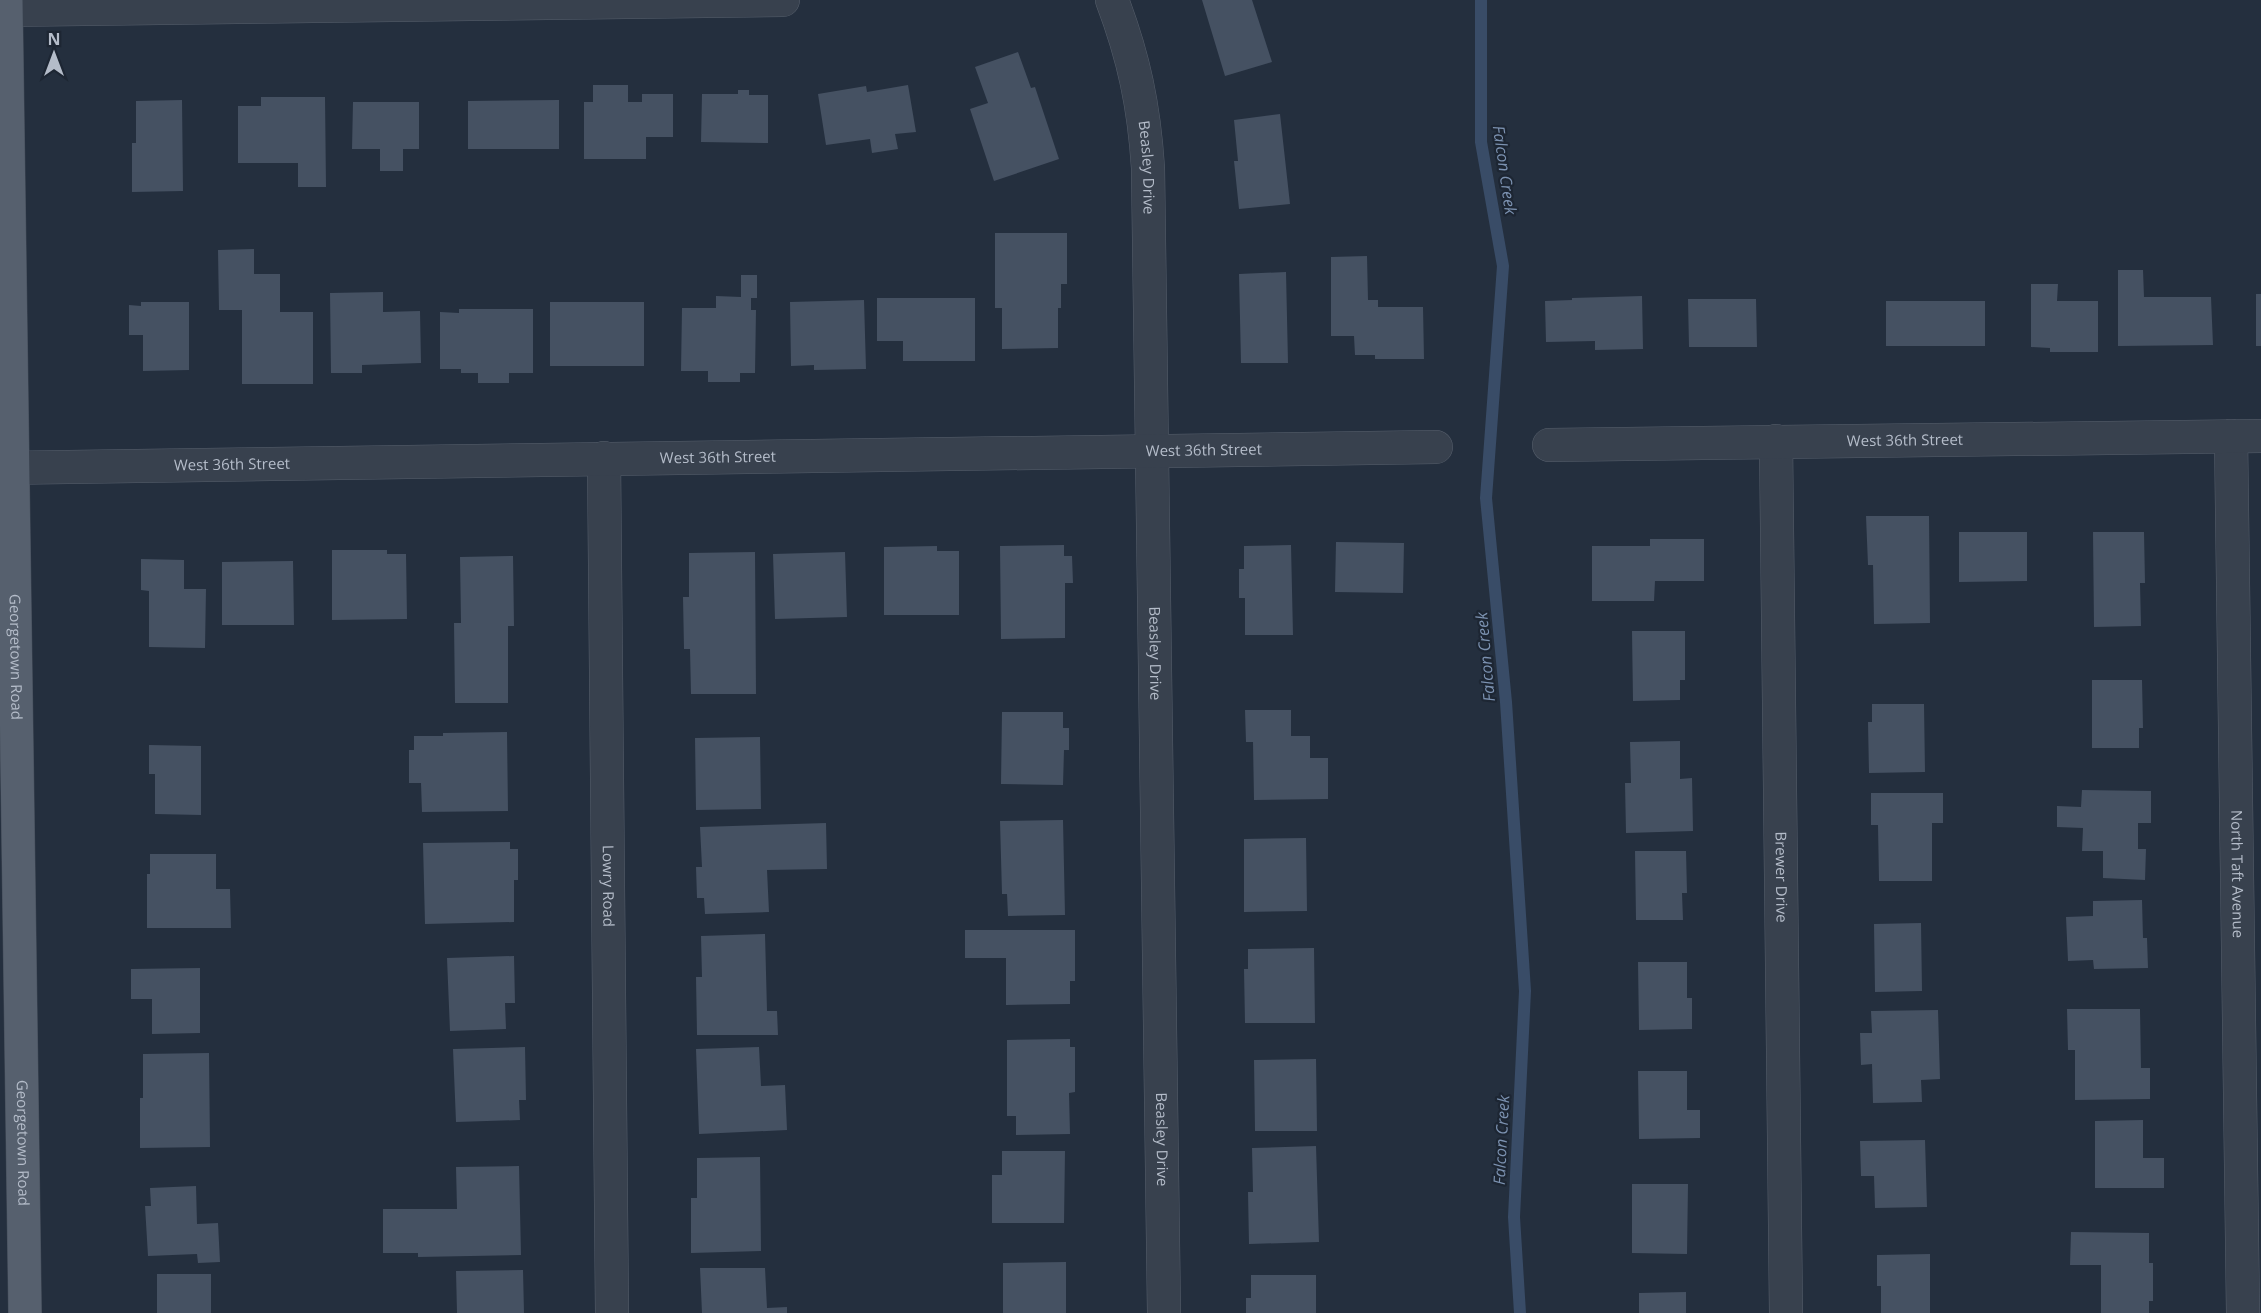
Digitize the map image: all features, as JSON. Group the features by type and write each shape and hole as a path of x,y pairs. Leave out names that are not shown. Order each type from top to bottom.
{"main road":[{"name":"Georgetown Road","path":"6,5 6,468 25,1313"}],"street":[{"path":"6,5 783,0"},
{"name":"Beasley Drive","path":"1112,0 1133,62 1145,129 1148,168 1164,1313"},
{"name":"West 36th Street","path":"1549,446 2246,436"},
{"name":"North Taft Avenue","path":"2243,1313 2246,436"},
{"name":"Brewer Drive","path":"1776,441 1786,1313"},
{"name":"West 36th Street","path":"6,468 1436,447"},
{"name":"Lowry Road","path":"604,458 612,1313"}],"building":[{"path":"1202,0 1252,0 1272,62 1225,76"},
{"path":"1018,52 1031,88 1035,87 1059,159 994,181 970,109 988,103 975,67"},
{"path":"593,85 628,85 628,102 642,102 642,94 673,94 673,137 646,137 646,159 584,159 584,102 593,102"},
{"path":"908,85 916,132 895,134 898,149 872,153 870,139 826,145 818,94 866,86 867,92"},
{"path":"738,90 749,90 749,95 768,95 768,143 701,142 702,94 738,94"},
{"path":"261,97 325,97 326,187 298,187 298,163 238,163 238,106 261,106"},
{"path":"182,100 183,191 132,192 132,143 136,143 136,101"},
{"path":"559,100 559,149 468,149 468,101"},
{"path":"353,102 419,102 419,149 403,149 403,171 380,171 380,149 352,149"},
{"path":"1280,114 1290,204 1239,209 1234,161 1238,161 1234,120"},
{"path":"995,233 1067,233 1067,284 1061,284 1061,308 1058,308 1058,348 1002,349 1002,308 995,308"},
{"path":"254,249 254,274 280,274 280,312 313,312 313,384 242,384 242,310 219,310 218,250"},
{"path":"1367,256 1368,300 1378,300 1378,307 1423,307 1424,359 1375,359 1375,355 1355,355 1354,336 1331,336 1331,257"},
{"path":"2118,270 2143,270 2144,297 2211,297 2213,345 2118,346"},
{"path":"1286,272 1288,363 1241,363 1239,274"},
{"path":"741,275 757,275 757,298 751,298 751,310 756,310 755,373 740,373 740,382 708,382 708,371 681,371 682,308 716,308 716,296 741,297"},
{"path":"2031,284 2058,284 2057,301 2098,301 2098,352 2050,352 2050,348 2031,347"},
{"path":"383,292 383,312 420,311 421,363 362,365 362,373 331,373 330,293"},
{"path":"2256,294 2261,294 2261,346 2256,346"},
{"path":"1642,296 1643,349 1595,350 1595,341 1546,342 1545,301"},
{"path":"877,298 975,298 975,361 903,361 903,341 877,341"},
{"path":"1688,299 1756,299 1757,347 1689,347"},
{"path":"864,300 866,369 814,370 814,365 791,366 790,302"},
{"path":"1886,301 1985,301 1985,346 1886,346"},
{"path":"141,302 189,302 189,370 143,371 143,335 129,335 129,305 141,306"},
{"path":"550,302 644,302 644,366 550,366"},
{"path":"459,309 533,309 533,373 509,373 509,383 478,383 478,373 461,373 461,369 440,369 440,312 459,313"},
{"path":"1866,516 1929,516 1930,623 1874,624 1873,565 1868,565"},
{"path":"1959,532 2027,532 2027,581 1959,582"},
{"path":"2093,532 2144,532 2145,583 2140,583 2141,626 2094,627"},
{"path":"1650,539 1704,539 1704,581 1655,581 1654,601 1592,601 1592,546 1650,546"},
{"path":"1336,542 1404,543 1403,593 1335,592"},
{"path":"1064,545 1064,556 1072,556 1073,583 1065,583 1065,638 1001,639 1000,546"},
{"path":"1291,545 1293,635 1245,635 1245,598 1239,598 1239,569 1244,569 1244,546"},
{"path":"937,546 937,551 959,551 959,615 884,615 884,547"},
{"path":"332,550 387,550 387,554 406,554 407,619 332,620"},
{"path":"755,552 756,694 691,694 690,649 684,649 683,597 689,597 689,553"},
{"path":"845,552 847,617 775,619 773,554"},
{"path":"513,556 514,626 508,626 508,703 455,703 454,623 461,623 460,557"},
{"path":"141,559 184,560 184,589 206,589 205,648 149,647 149,591 141,590"},
{"path":"293,561 294,625 222,625 222,562"},
{"path":"1632,631 1685,631 1685,680 1680,680 1680,700 1633,701"},
{"path":"2092,680 2142,680 2143,728 2139,728 2139,748 2092,748"},
{"path":"1872,704 1924,704 1925,772 1869,773 1868,722 1872,722"},
{"path":"1245,710 1291,710 1291,736 1310,736 1310,758 1328,758 1328,799 1254,800 1253,742 1246,742"},
{"path":"1002,712 1063,712 1063,728 1069,728 1069,750 1064,750 1063,785 1001,784"},
{"path":"507,732 508,811 422,812 421,783 409,783 409,750 414,750 414,736"},
{"path":"760,737 761,809 696,810 695,738"},
{"path":"1680,741 1680,779 1692,778 1693,831 1626,833 1625,783 1631,783 1630,742"},
{"path":"149,745 201,746 201,815 155,814 155,774 149,774"},
{"path":"2082,790 2151,791 2151,823 2138,823 2138,849 2146,849 2145,880 2103,878 2103,851 2082,851 2083,828 2057,827 2057,806 2081,807"},
{"path":"1871,793 1943,793 1943,823 1932,823 1932,881 1879,881 1878,825 1871,825"},
{"path":"1063,820 1065,915 1008,916 1007,894 1002,894 1000,821"},
{"path":"826,823 827,869 767,870 769,912 705,914 704,898 697,898 696,867 702,867 700,827"},
{"path":"1306,838 1307,911 1244,912 1244,839"},
{"path":"510,842 510,849 518,849 518,880 514,880 514,922 425,924 423,843"},
{"path":"1635,851 1686,851 1687,893 1682,893 1683,920 1636,920"},
{"path":"150,854 216,854 216,889 230,889 231,928 147,928 147,874 150,874"},
{"path":"2142,900 2143,938 2147,938 2148,968 2094,969 2093,960 2068,961 2066,917 2093,916 2093,901"},
{"path":"1921,923 1922,991 1875,992 1874,924"},
{"path":"965,930 1075,930 1075,981 1070,981 1070,1004 1006,1005 1006,958 965,958"},
{"path":"765,934 767,1011 777,1011 778,1035 697,1035 696,977 702,977 701,936"},
{"path":"1314,948 1315,1023 1245,1023 1244,969 1248,969 1248,949"},
{"path":"514,956 515,1003 505,1003 506,1029 450,1031 447,958"},
{"path":"1638,962 1687,962 1687,998 1692,998 1692,1029 1639,1030"},
{"path":"200,968 200,1033 152,1034 152,999 131,999 131,969"},
{"path":"2067,1009 2140,1009 2141,1068 2150,1068 2150,1099 2075,1100 2075,1050 2068,1050"},
{"path":"1938,1010 1940,1079 1921,1080 1922,1102 1873,1103 1872,1064 1861,1065 1860,1033 1872,1033 1871,1011"},
{"path":"1070,1039 1070,1047 1075,1047 1075,1092 1069,1093 1070,1134 1016,1135 1016,1116 1007,1116 1007,1040"},
{"path":"525,1047 526,1100 519,1100 520,1120 456,1122 453,1049"},
{"path":"759,1047 761,1086 785,1085 787,1130 699,1134 696,1049"},
{"path":"209,1053 210,1147 140,1148 143,1054"},
{"path":"1316,1059 1317,1131 1255,1131 1254,1060"},
{"path":"1638,1071 1687,1071 1687,1110 1700,1110 1700,1138 1639,1139"},
{"path":"2143,1120 2143,1158 2164,1158 2164,1188 2095,1188 2095,1121"},
{"path":"1925,1140 1927,1207 1875,1208 1874,1176 1861,1176 1860,1141"},
{"path":"1316,1146 1319,1242 1249,1244 1248,1192 1253,1192 1252,1148"},
{"path":"1002,1151 1065,1151 1064,1223 992,1223 992,1175 1002,1175"},
{"path":"760,1157 761,1251 691,1253 691,1198 697,1198 697,1158"},
{"path":"519,1166 521,1255 418,1257 418,1253 383,1253 383,1209 457,1209 456,1167"},
{"path":"1632,1184 1688,1184 1687,1254 1632,1253"},
{"path":"196,1186 197,1224 218,1223 220,1262 198,1263 197,1254 148,1256 145,1206 151,1206 150,1188"},
{"path":"2071,1232 2149,1233 2149,1263 2153,1263 2153,1301 2149,1301 2149,1313 2101,1313 2101,1265 2070,1265"},
{"path":"1930,1254 1930,1313 1881,1313 1881,1286 1877,1286 1877,1255"},
{"path":"1066,1262 1066,1313 1003,1313 1003,1263"},
{"path":"700,1268 765,1268 767,1308 787,1307 787,1313 702,1313"},
{"path":"523,1270 524,1313 457,1313 456,1271"},
{"path":"157,1274 211,1274 211,1313 157,1313"},
{"path":"1251,1275 1316,1275 1316,1313 1246,1313 1246,1298 1251,1298"},
{"path":"1686,1292 1686,1313 1639,1313 1639,1293"}],"waterway":[{"name":"Falcon Creek","path":"1481,0 1481,142 1503,266 1486,498 1506,702 1525,991 1514,1217 1520,1313"}]}
